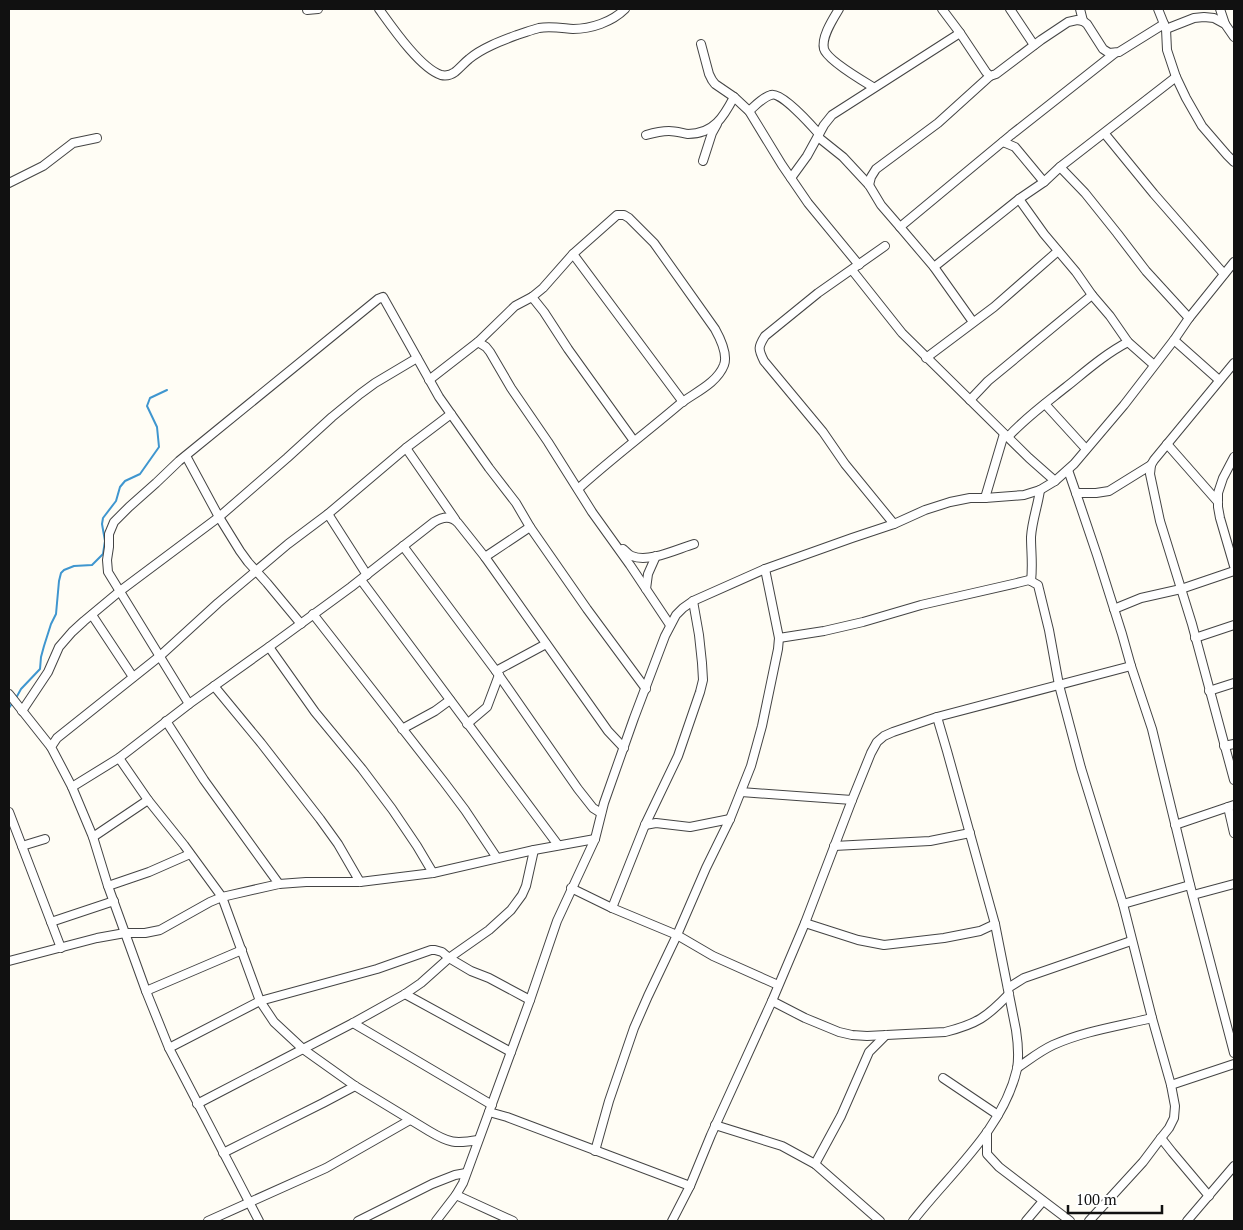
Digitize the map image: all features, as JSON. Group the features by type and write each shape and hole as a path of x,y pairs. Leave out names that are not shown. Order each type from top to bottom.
{"street":[{"path":"307,10 318,9"},
{"path":"379,9 421,60 433,71 447,76 456,72 476,54 504,40 538,28 589,28 607,21 625,9"},
{"path":"839,9 826,31 823,44 824,50 836,62 873,87"},
{"path":"942,9 990,76"},
{"path":"1010,9 1034,45"},
{"path":"1080,9 1083,21"},
{"path":"1158,9 1165,27 1168,50 1176,77 1186,98 1202,126 1234,162"},
{"path":"1220,9 1225,24 1234,37"},
{"path":"900,227 1115,53 1165,27 1194,18 1214,18 1225,24"},
{"path":"869,185 876,169 938,123 990,76 996,74 1068,22 1077,20 1088,24 1103,49 1109,54 1115,53"},
{"path":"791,178 832,115 960,33"},
{"path":"701,44 712,80 749,111 782,165 818,216 859,265"},
{"path":"934,267 1176,77"},
{"path":"749,111 774,94 796,110 819,136 869,185 881,205 934,267 974,322"},
{"path":"646,135 666,131 690,134 708,129 725,115 734,97"},
{"path":"703,161 716,124"},
{"path":"1105,134 1224,274"},
{"path":"9,183 43,166 73,143 97,138"},
{"path":"1003,142 1015,147 1044,182"},
{"path":"1060,168 1085,193 1146,271 1188,318"},
{"path":"1019,199 1128,342 1154,365"},
{"path":"429,380 478,342 515,306 532,297 543,288 573,254 617,215 624,215 637,225 654,243 715,328 720,339 725,362 718,375 634,441 578,490"},
{"path":"885,246 818,293 765,336 760,344 759,351 764,361 823,432 894,524"},
{"path":"926,358 994,307 1058,251"},
{"path":"573,254 683,402"},
{"path":"436,1221 456,1195 466,1173 557,921 595,839 601,813 634,718 670,625 676,615 693,601 765,569 894,524 925,510 970,498 1024,495 1040,490 1055,481 1068,470 1124,405 1174,340 1188,318 1234,262"},
{"path":"852,270 902,333 926,358 1055,481"},
{"path":"970,400 988,381 1092,295"},
{"path":"189,704 107,568 109,534 112,526 116,519 186,456 383,297 439,397 516,503 530,527 587,609 646,689"},
{"path":"532,297 634,441"},
{"path":"1174,340 1219,380"},
{"path":"478,342 490,352 511,388 578,490 670,625"},
{"path":"985,498 1006,436 1106,355 1128,342"},
{"path":"22,711 48,672 60,647 72,632 120,591 219,517 360,394 374,383 416,358"},
{"path":"1076,492 1096,493 1109,491 1151,465 1234,363"},
{"path":"1045,404 1086,449"},
{"path":"51,747 63,732 160,656 218,603 288,544 451,414"},
{"path":"1167,444 1218,502"},
{"path":"406,448 455,519 485,556 608,731 624,748"},
{"path":"186,456 240,551 301,624"},
{"path":"1234,457 1223,478 1218,493 1220,518 1234,566"},
{"path":"1151,465 1151,480 1160,521 1181,589 1234,780"},
{"path":"1068,470 1152,729 1234,1053"},
{"path":"1031,581 1033,568 1032,527 1040,490"},
{"path":"328,514 364,577 467,724 558,846"},
{"path":"72,787 119,758 189,704 364,577 437,520 455,519"},
{"path":"485,556 530,527"},
{"path":"612,539 631,556 641,558 656,556 694,544"},
{"path":"403,546 497,673 578,789 593,808 601,813"},
{"path":"646,589 648,574 656,556"},
{"path":"595,1151 609,1101 634,1028 730,819 751,766 762,726 779,638 765,569"},
{"path":"1114,609 1141,598 1181,589 1234,571"},
{"path":"779,638 856,624 921,605 1029,580 1038,585 1049,630 1059,685 1172,1085 1175,1106 1174,1118 1169,1128 1143,1162 1089,1221"},
{"path":"612,908 645,825 678,756 700,692 703,680 699,635 693,601"},
{"path":"313,614 465,810 497,858"},
{"path":"92,615 133,677"},
{"path":"1195,638 1234,625"},
{"path":"467,724 487,707 497,673 546,644"},
{"path":"269,647 315,712 392,809 433,873"},
{"path":"672,1221 690,1186 715,1125 772,1001 877,742 893,732 937,717 1130,666"},
{"path":"1209,691 1234,683"},
{"path":"214,686 320,819 338,844 360,882"},
{"path":"9,694 51,747 72,787 93,837 108,886 169,1048 258,1221"},
{"path":"402,729 435,711 450,700"},
{"path":"913,1221 987,1132 998,1115 1011,1087 1017,1068 1018,1047 995,924 937,717"},
{"path":"166,721 204,780 279,884"},
{"path":"1224,746 1234,744"},
{"path":"119,758 148,800 222,897 260,1001 274,1022 303,1049 355,1086 441,1138 448,1141 461,1142 478,1140"},
{"path":"741,792 852,800"},
{"path":"93,837 148,800"},
{"path":"1175,825 1231,806 1234,833"},
{"path":"9,814 61,948"},
{"path":"645,825 656,823 690,827 730,819"},
{"path":"834,846 930,841 970,833"},
{"path":"22,846 45,839"},
{"path":"9,961 97,938 126,933 146,933 163,929 203,905 222,897 279,884 360,882 433,873 534,850 595,839"},
{"path":"197,1104 353,1023 421,983 449,958 488,930 516,904 526,886 534,850"},
{"path":"108,886 150,872 190,854"},
{"path":"1193,895 1234,884"},
{"path":"1122,904 1190,885"},
{"path":"571,888 612,908 677,935 713,956 778,985"},
{"path":"51,922 114,901"},
{"path":"805,923 858,940 884,945 952,937 980,931 995,924"},
{"path":"772,1001 805,1018 839,1032 852,1035 945,1032 968,1025 986,1016 1008,991 1024,978 1131,941"},
{"path":"146,991 242,950"},
{"path":"169,1048 260,1001 377,969 431,950 442,952 470,971 489,978 530,1000"},
{"path":"405,994 511,1052"},
{"path":"1017,1068 1044,1050 1071,1038 1152,1018"},
{"path":"353,1023 490,1109 690,1186"},
{"path":"815,1164 841,1116 869,1052 886,1035"},
{"path":"1172,1085 1234,1064"},
{"path":"943,1078 998,1115"},
{"path":"223,1153 324,1104 355,1086"},
{"path":"208,1221 326,1168 410,1120"},
{"path":"715,1125 782,1146 815,1164 880,1221"},
{"path":"987,1132 987,1154 992,1160 1070,1221"},
{"path":"1161,1138 1209,1196"},
{"path":"1187,1221 1234,1166"},
{"path":"358,1221 432,1184 466,1173"},
{"path":"456,1195 513,1221"},
{"path":"1026,1221 1043,1201"}],"waterway":[{"path":"16,698 21,689 40,669 44,646 56,614 61,573 74,566 92,565 103,554 105,541 102,524 103,518 116,501 120,487 125,481 140,474 159,447 157,427 147,406 150,398 167,390"},
{"path":"9,708 13,702"}]}
